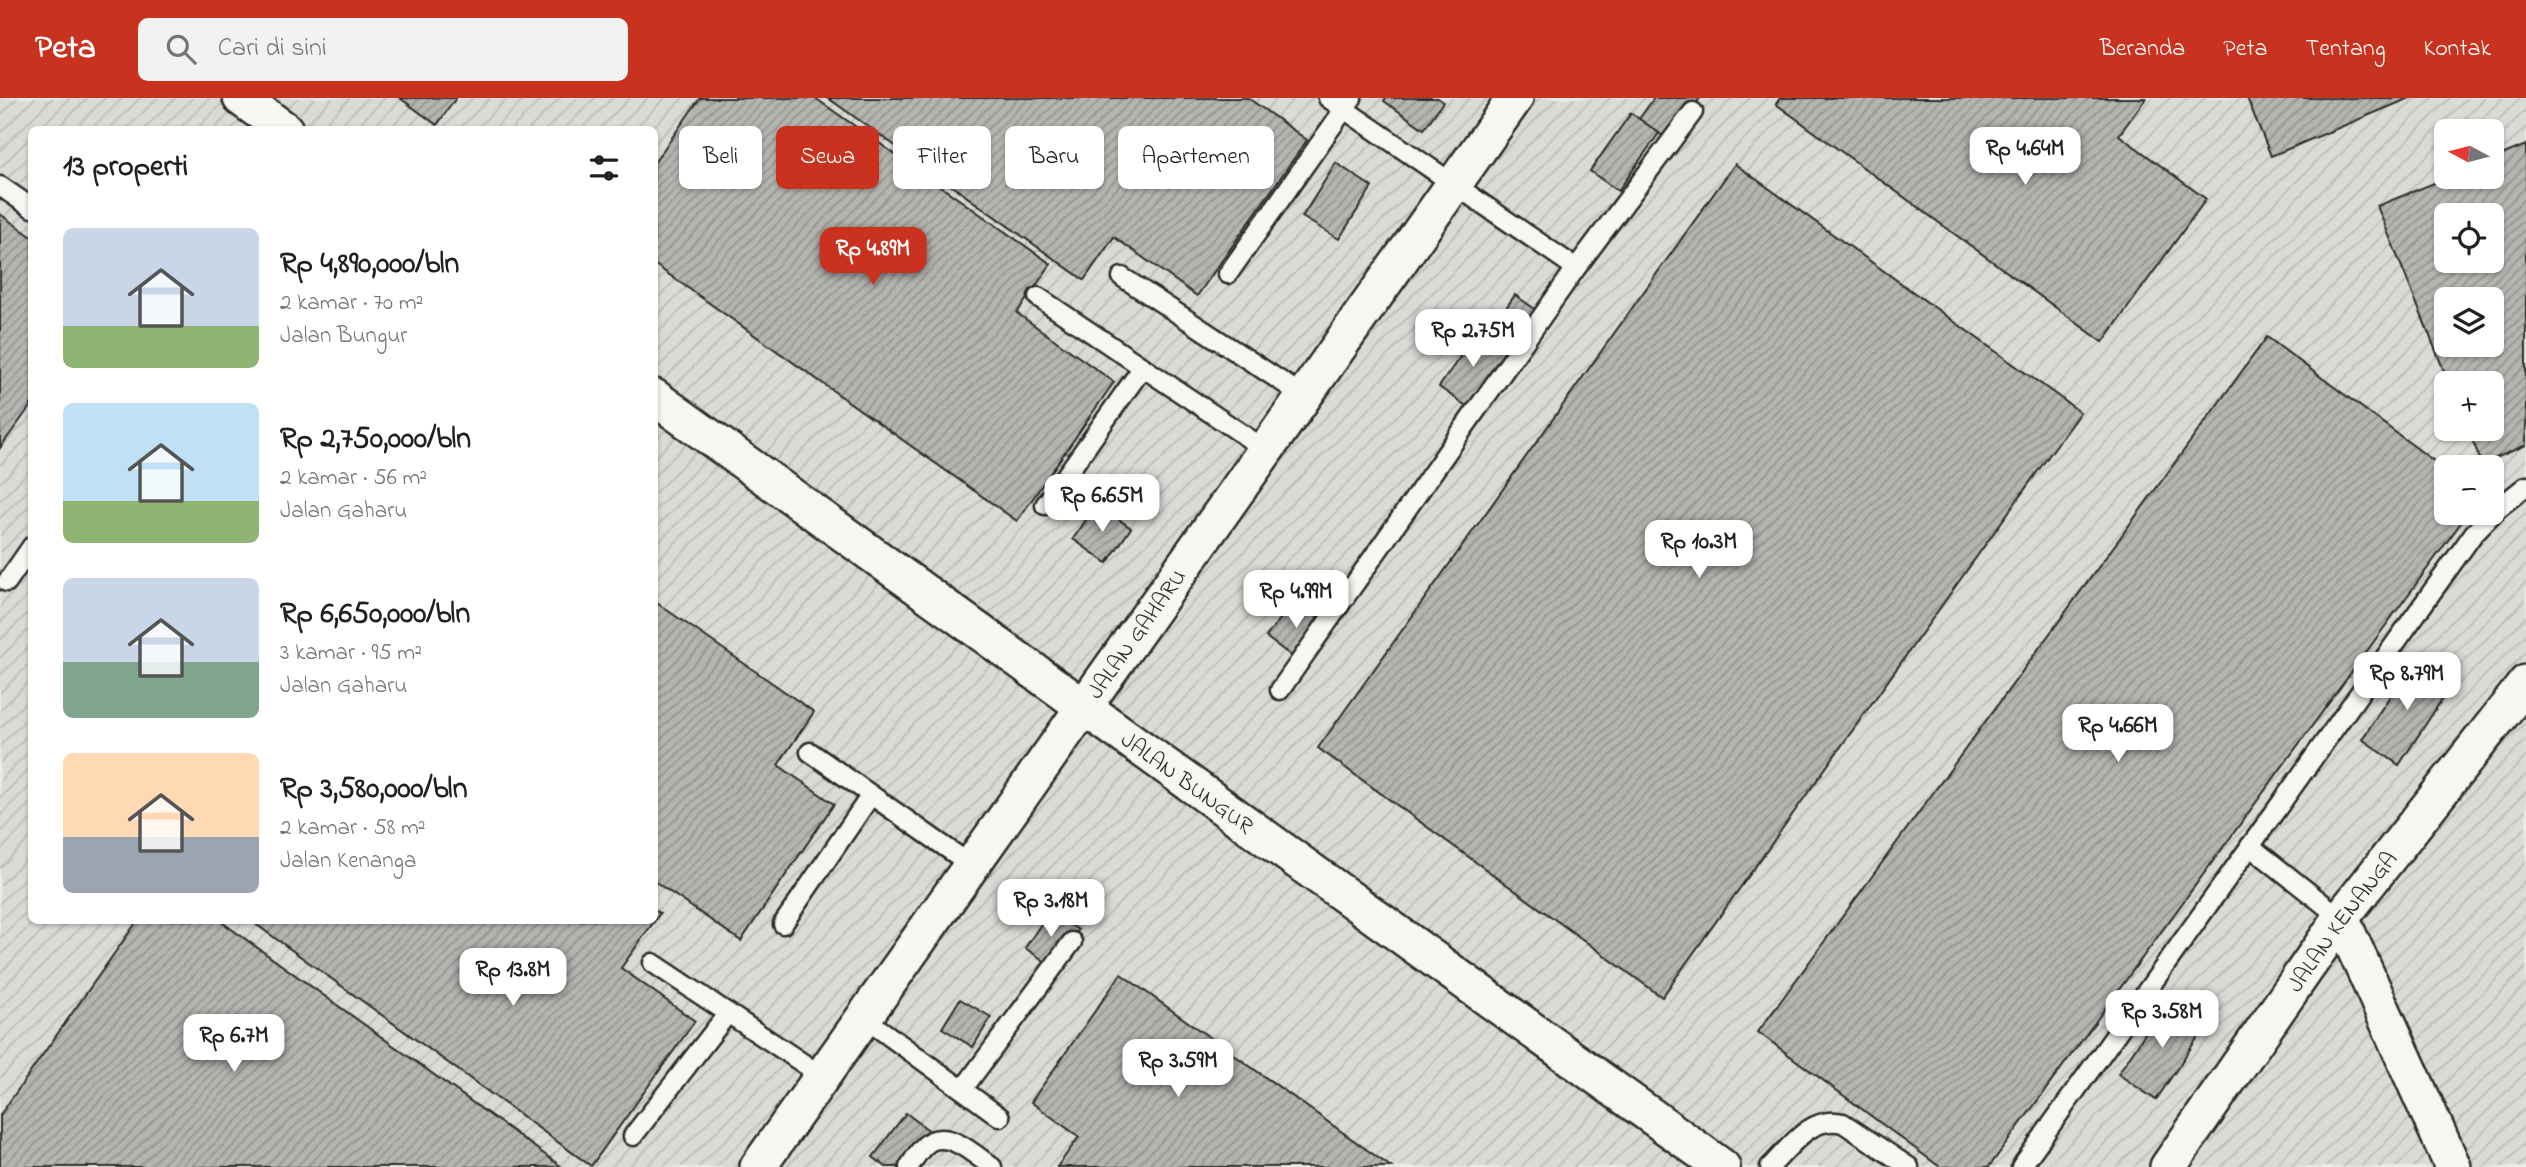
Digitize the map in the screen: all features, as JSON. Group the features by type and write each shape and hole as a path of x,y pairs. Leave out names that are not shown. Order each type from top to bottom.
{"street":[{"path":"241,98 280,126"},
{"name":"JALAN GAHARU","path":"758,1167 1515,98"},
{"name":"JALAN BUNGUR","path":"658,400 1722,1167"},
{"name":"JALAN KENANGA","path":"2168,1167 2341,918 2526,683"},
{"path":"2341,918 2453,1167"}],"lane":[{"path":"1328,98 1348,104 1452,185 1576,268"},
{"path":"1228,274 1348,104"},
{"path":"1280,690 1576,268 1693,112"},
{"path":"0,186 28,205"},
{"path":"1122,277 1305,397"},
{"path":"1038,297 1266,450"},
{"path":"1045,505 1143,367"},
{"path":"2021,1167 2474,533 2497,509 2526,486"},
{"path":"8,582 28,552"},
{"path":"810,752 971,865"},
{"path":"783,924 871,795"},
{"path":"2250,846 2341,918"},
{"path":"963,1089 1072,942"},
{"path":"653,963 822,1076"},
{"path":"633,1136 728,1013"},
{"path":"863,1017 1000,1117"},
{"path":"1770,1167 1809,1128 1824,1121 1843,1123 1909,1167"},
{"path":"909,1167 923,1147 931,1141 939,1140 956,1142 992,1167"}],"shaded area":[{"path":"0,98 2526,98 2526,1167 0,1167"}],"building":[{"path":"400,98 456,98 437,125"},
{"path":"700,98 815,98 855,126 776,126 776,189 879,189 879,143 893,153 893,189 944,189 1051,264 1017,313 1114,382 1017,521 658,267 658,157 679,128 679,189 762,189 762,126 680,126"},
{"path":"828,98 1248,98 1307,140 1274,187 1274,126 1118,126 1118,189 1272,189 1197,296 1114,237 1084,280 956,189 991,189 991,126 893,126 893,144 879,134 879,126 867,126"},
{"path":"1386,98 1438,98 1443,102 1424,129 1384,101"},
{"path":"1654,98 1700,98 1670,141 1639,119"},
{"path":"1780,98 2146,98 2119,135 2206,199 2103,342 1776,104"},
{"path":"2247,98 2410,98 2271,156"},
{"path":"1631,113 1659,133 1618,191 1590,171"},
{"path":"2526,145 2526,445 2503,455 2478,455 2473,441 2504,441 2504,371 2444,371 2438,357 2504,357 2504,287 2434,287 2434,346 2377,206 2434,183 2434,189 2504,189 2504,154"},
{"path":"1336,163 1372,187 1339,239 1302,217"},
{"path":"1735,164 2080,412 1662,997 1318,748"},
{"path":"0,214 28,234 28,410 0,448"},
{"path":"1515,295 1542,314 1513,356 1486,337"},
{"path":"1478,331 1507,352 1468,407 1439,387"},
{"path":"2267,337 2434,461 2434,525 2459,525 1989,1167 1940,1167 1758,1032"},
{"path":"1097,504 1131,528 1107,563 1073,539"},
{"path":"1295,600 1325,623 1297,660 1266,637"},
{"path":"658,604 814,712 778,765 834,804 741,941 658,884"},
{"path":"2414,659 2452,684 2399,765 2362,739"},
{"path":"1050,911 1078,930 1052,966 1025,948"},
{"path":"135,924 225,924 562,1167 0,1167 0,1115"},
{"path":"256,924 652,924 621,968 695,1021 591,1166"},
{"path":"1121,974 1391,1167 1057,1167 1079,1137 1031,1102"},
{"path":"960,999 991,1017 973,1047 942,1028"},
{"path":"2168,999 2206,1025 2156,1100 2118,1074"},
{"path":"906,1113 931,1132 906,1167 886,1167 873,1157"}]}
